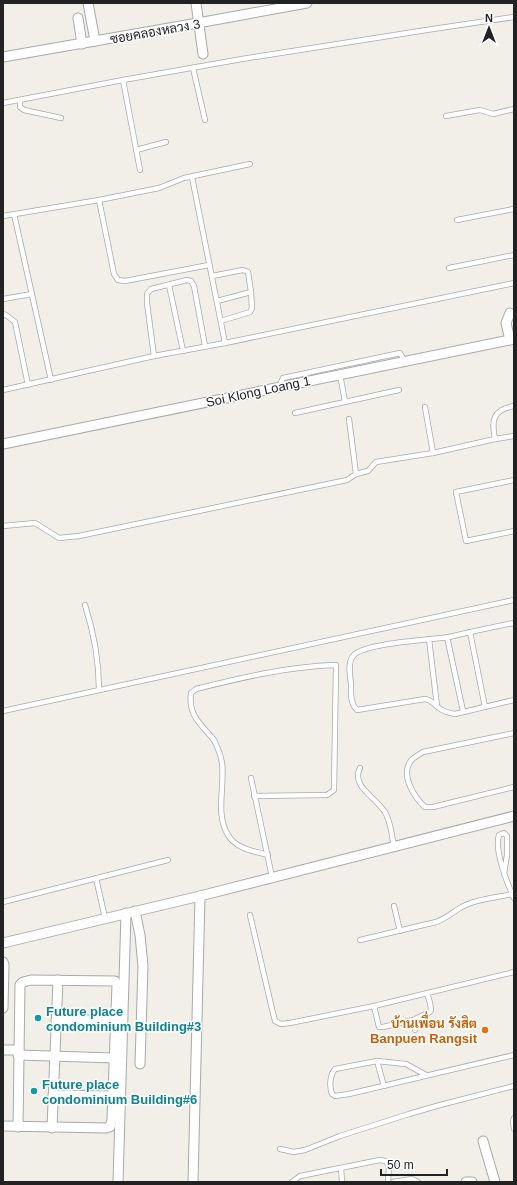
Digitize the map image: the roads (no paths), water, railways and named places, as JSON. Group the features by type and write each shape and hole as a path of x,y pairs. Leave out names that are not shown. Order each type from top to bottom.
{"street":[{"path":"88,3 95,41"},
{"path":"196,3 204,54"},
{"name":"ซอยคลองหลวง 3","path":"3,57 307,3"},
{"path":"78,18 82,44"},
{"path":"510,313 506,323 512,340"},
{"name":"Soi Klong Loang 1","path":"3,444 512,340"},
{"path":"3,943 200,896 514,816"},
{"path":"192,1182 200,896"},
{"path":"131,912 140,935 143,966 140,1064"},
{"path":"118,1182 131,912"},
{"path":"3,962 3,1008"},
{"path":"3,1126 18,1127 52,1128 110,1127 112,1120 117,985 115,981 31,980 23,982 20,985 18,1127"},
{"path":"52,1128 58,980"},
{"path":"56,1020 115,1020"},
{"path":"3,1050 55,1057 114,1058"},
{"path":"53,1095 112,1096"},
{"path":"483,1141 495,1182"},
{"path":"466,1182 472,1182"}],"lane":[{"path":"3,103 193,68 433,28 514,17"},
{"path":"193,68 205,120"},
{"path":"123,80 140,170"},
{"path":"20,100 20,107 24,110 61,118"},
{"path":"446,116 480,110 493,114 514,109"},
{"path":"136,150 166,142"},
{"path":"3,216 99,200 159,188 192,177 250,164"},
{"path":"192,177 225,344"},
{"path":"99,200 114,274 118,280 125,281 209,265"},
{"path":"457,220 514,209"},
{"path":"14,214 51,380"},
{"path":"449,268 514,255"},
{"path":"212,276 246,270 248,272 252,308 250,312 221,321"},
{"path":"154,356 147,294 151,289 187,280 192,281 194,286 205,346"},
{"path":"3,390 182,350 225,344 514,283"},
{"path":"169,285 182,350"},
{"path":"217,301 251,292"},
{"path":"3,299 32,294"},
{"path":"3,314 15,322 28,385"},
{"path":"278,387 283,378 400,353 405,362"},
{"path":"340,375 345,401"},
{"path":"295,413 399,390"},
{"path":"495,439 492,426 496,414 506,407 514,406"},
{"path":"425,407 433,453"},
{"path":"349,419 356,474"},
{"path":"3,526 35,523 59,538 79,536 348,480 356,474 368,470 376,462 433,453 514,436"},
{"path":"514,480 456,492 466,541 514,531"},
{"path":"3,710 514,600"},
{"path":"85,605 92,628 99,665 99,690"},
{"path":"514,622 447,637 390,644 367,649 355,653 351,658 350,667 352,702 357,710 425,699 433,702 446,712 455,714 514,700"},
{"path":"470,632 485,707"},
{"path":"447,637 463,711"},
{"path":"429,639 438,707"},
{"path":"254,796 327,795 334,790 336,665 321,665 242,677 196,689 192,693 192,711 200,726 215,742 222,763 223,826 234,843 245,848 268,854"},
{"path":"514,733 423,752 411,760 407,768 408,780 417,799 425,807 514,788"},
{"path":"360,768 358,776 360,783 367,794 382,807 386,815 394,847"},
{"path":"251,778 272,877"},
{"path":"360,940 445,919 461,908 474,903 513,896 504,874 497,841 499,835 504,833 507,836 507,855 504,874"},
{"path":"3,902 168,860"},
{"path":"96,878 105,918"},
{"path":"394,906 400,931"},
{"path":"250,915 276,1021 281,1024 290,1024 374,1006 514,972"},
{"path":"374,1006 379,1026 382,1027 413,1020 430,1012 430,1003 427,993"},
{"path":"413,1020 415,1030"},
{"path":"426,1075 406,1064 377,1061 336,1069 332,1073 331,1090 332,1094 340,1096 514,1056"},
{"path":"377,1061 384,1086"},
{"path":"280,1149 294,1152 305,1150 340,1136 410,1114 514,1086"},
{"path":"514,1118 514,1129"},
{"path":"292,1182 300,1176 380,1160 386,1161 389,1167 388,1182"},
{"path":"341,1168 342,1182"},
{"path":"393,1182 412,1179 418,1182"}],"place":[{"name":"Future place condominium Building#3","path":"38,1018"},
{"name":"บ้านเพื่อน รังสิต Banpuen Rangsit","path":"485,1030"},
{"name":"Future place condominium Building#6","path":"34,1091"}]}
